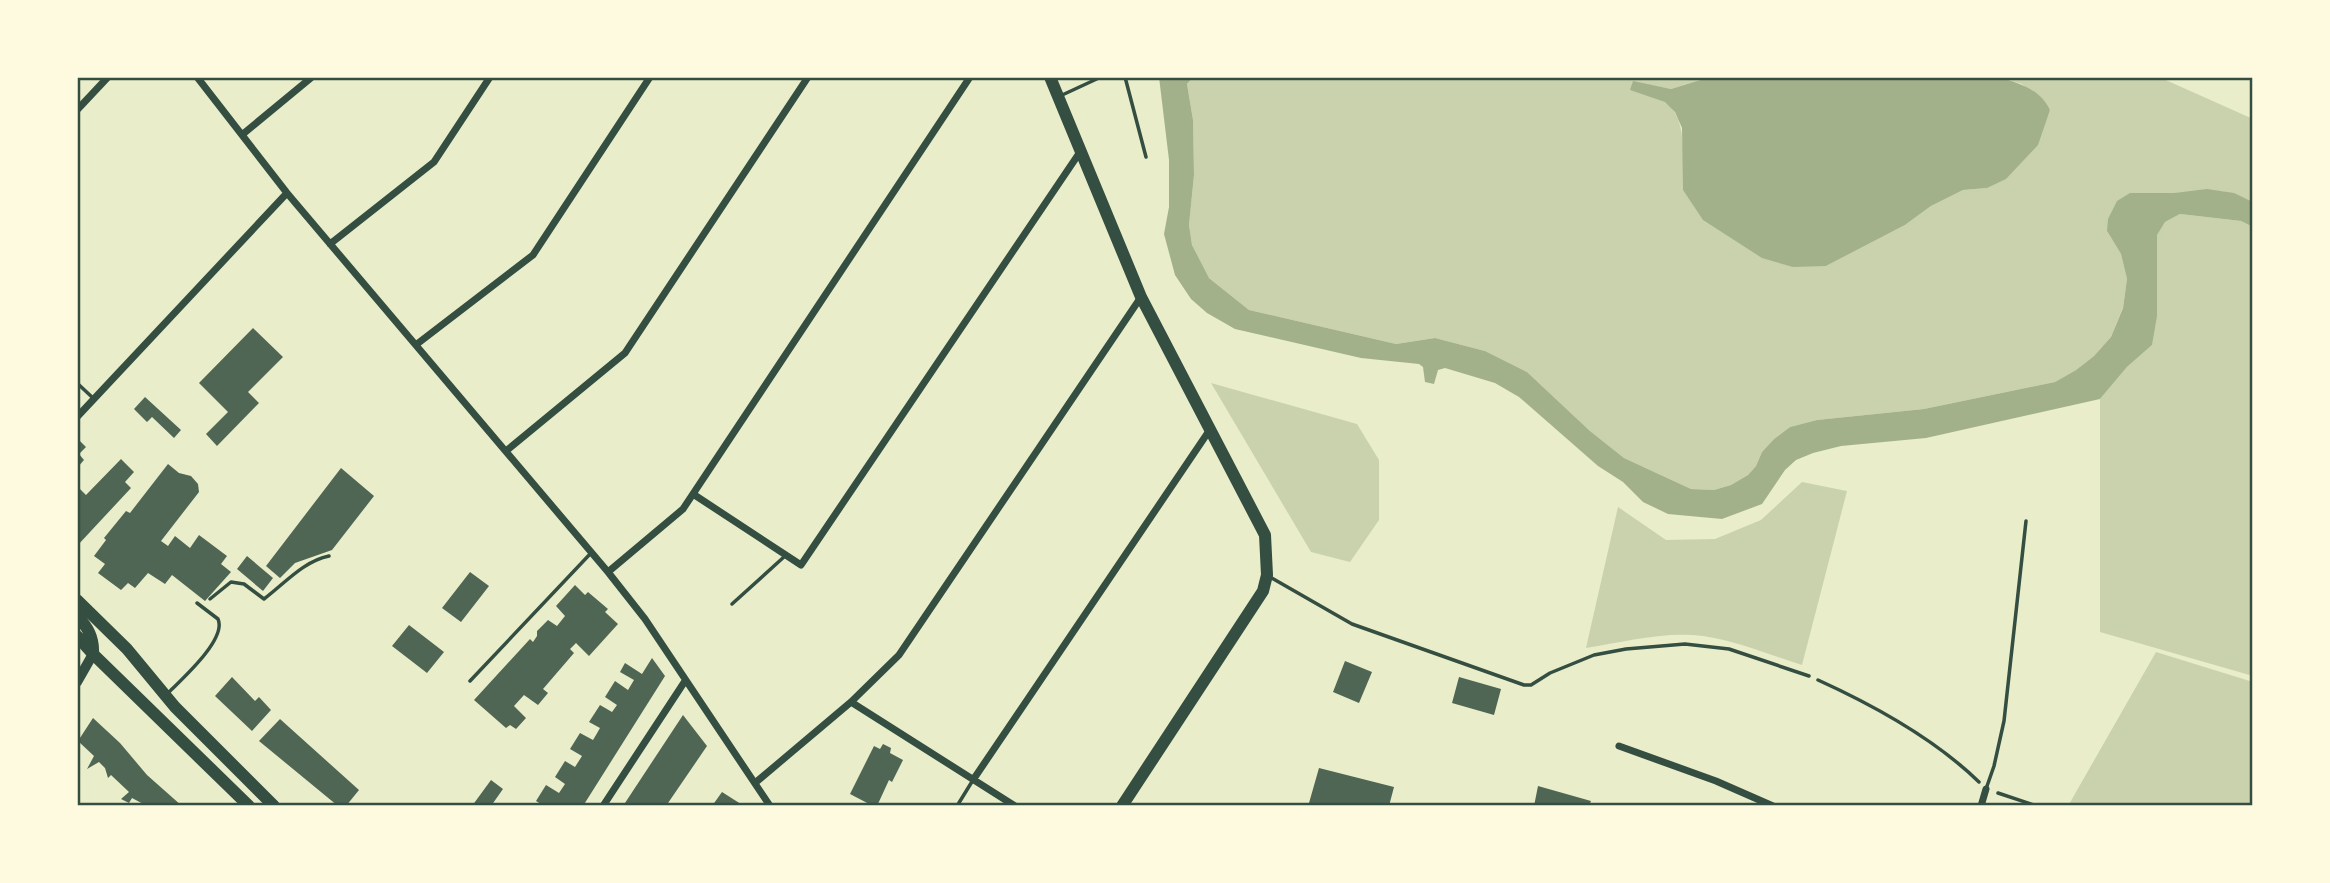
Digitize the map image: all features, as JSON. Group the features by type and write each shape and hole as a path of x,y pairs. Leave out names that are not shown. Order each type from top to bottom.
{"main road":[{"path":"1050,77 1141,297 1265,535 1267,575 1263,591 1122,806"},
{"path":"77,600 127,649 166,696 274,806"},
{"path":"77,616 94,641 93,654"},
{"path":"77,636 249,806"}],"street":[{"path":"77,110 108,77"},
{"path":"197,77 287,193 417,344 645,619 770,806"},
{"path":"243,134 312,77"},
{"path":"330,244 434,162 490,77"},
{"path":"417,344 533,255 650,77"},
{"path":"506,451 625,353 808,77"},
{"path":"608,572 683,509 970,77"},
{"path":"693,494 802,565 1080,152"},
{"path":"77,417 287,193"},
{"path":"755,783 851,702 899,655 1141,297"},
{"path":"973,780 1211,428"},
{"path":"77,682 93,654"},
{"path":"603,806 685,681"},
{"path":"851,702 1015,806"},
{"path":"1619,746 1716,781 1773,806"},
{"path":"1981,806 1986,789"}],"lane":[{"path":"1058,97 1101,77"},
{"path":"1125,77 1146,156"},
{"path":"77,383 94,399"},
{"path":"1986,789 2004,721 2026,521"},
{"path":"470,681 591,554"},
{"path":"732,604 787,555"},
{"path":"1267,575 1352,624 1524,685 1531,685 1550,673 1594,655 1626,649 1685,644 1729,649 1809,676"},
{"path":"166,696 212,645 220,630 218,619 197,603"},
{"path":"957,806 973,780"}],"path":[{"path":"203,606 231,582 244,584 264,599 305,566 329,556"},
{"path":"1809,676 1892,718 1969,772 1986,789 2037,806"}],"shaded area":[{"path":"1159,77 1193,77 1187,84 1193,120 1194,175 1189,225 1192,245 1209,278 1249,310 1396,344 1435,338 1485,351 1527,372 1590,431 1624,458 1691,489 1714,490 1731,485 1748,475 1756,466 1762,452 1790,427 1817,420 1924,409 2055,382 2076,370 2094,356 2111,337 2123,308 2127,279 2121,254 2107,231 2108,219 2117,201 2130,193 2174,193 2207,189 2234,193 2253,202 2253,227 2241,221 2180,214 2165,222 2157,235 2157,316 2152,345 2127,367 2100,399 1926,438 1841,446 1813,453 1796,460 1785,470 1762,504 1722,519 1668,514 1643,502 1623,482 1598,466 1519,397 1495,383 1445,368 1438,370 1434,384 1425,382 1423,367 1419,364 1361,358 1235,329 1207,313 1191,299 1175,275 1164,234 1169,207 1169,160"},
{"path":"1193,77 1710,77 1671,89 1633,82 1666,102 1678,120 1683,143 1683,190 1826,266 1905,225 1931,206 1963,190 1987,188 2044,125 2050,110 2022,84 1998,77 2159,77 2253,119 2253,202 2215,191 2131,193 2107,231 2121,254 2127,279 2123,307 2111,337 2094,356 2055,382 1924,409 1817,420 1790,427 1762,452 1756,466 1748,475 1731,485 1714,490 1691,489 1624,458 1590,431 1527,372 1485,351 1435,338 1396,344 1249,310 1208,277 1192,245 1189,225 1194,175 1193,120 1187,84"},
{"path":"1710,77 1998,77 2035,92 2050,110 2038,145 2006,179 1987,188 1963,190 1931,206 1905,225 1826,266 1793,267 1762,258 1703,220 1683,190 1682,128 1675,112 1665,102 1630,90 1633,81 1671,89"},
{"path":"2180,214 2241,221 2253,227 2253,676 2100,632 2100,399 2127,367 2152,345 2157,234 2165,222"},
{"path":"1211,383 1357,424 1379,460 1379,520 1350,562 1311,552"},
{"path":"1802,482 1847,491 1802,665 1728,641 1703,636 1644,638 1586,648 1618,507 1666,540 1715,539 1761,520"},
{"path":"2156,652 2253,682 2253,806 2068,806"}],"building":[{"path":"253,328 283,357 248,392 259,403 217,446 206,434 228,412 199,383"},
{"path":"145,397 181,430 174,438 152,417 147,422 134,409"},
{"path":"77,438 86,447 79,454 84,460 77,468"},
{"path":"121,459 134,472 125,482 131,488 77,546 77,486 86,495"},
{"path":"168,464 179,473 191,476 198,484 199,492 161,541 168,546 175,536 190,548 199,535 227,556 221,564 231,572 205,601 172,575 165,584 148,573 135,588 128,583 121,590 98,573 105,564 94,556 106,540 104,538 126,511 130,513"},
{"path":"341,468 374,496 332,550 295,563 280,578 266,566"},
{"path":"247,556 273,578 263,591 237,569"},
{"path":"470,572 489,586 461,622 442,608"},
{"path":"575,585 585,595 588,592 608,609 605,612 618,624 589,656 576,643 570,649 574,653 543,689 548,693 538,705 524,695 514,706 526,718 516,729 510,725 506,728 474,700 530,639 533,642 537,631 548,620 557,626 565,616 556,606"},
{"path":"409,625 444,652 427,673 392,646"},
{"path":"652,658 665,676 583,806 544,806 536,801 546,785 559,793 565,784 555,777 565,761 575,767 582,756 570,749 580,733 593,740 600,728 589,722 600,705 612,712 617,705 605,697 615,681 628,690 634,680 620,672 625,663 642,674"},
{"path":"1345,661 1372,672 1359,703 1333,692"},
{"path":"232,677 255,701 259,697 271,710 252,731 215,696"},
{"path":"1459,677 1501,689 1494,715 1452,703"},
{"path":"683,715 707,746 666,806 623,806"},
{"path":"93,718 120,743 147,775 182,806 147,806 132,798 129,803 121,799 129,792 111,775 108,778 105,768 99,762 87,769 94,756 78,741"},
{"path":"280,719 359,790 346,806 338,806 259,741"},
{"path":"883,744 891,748 890,753 903,760 892,782 889,780 877,806 873,806 850,794 874,746 880,749"},
{"path":"1319,768 1394,787 1389,806 1326,806 1309,803"},
{"path":"491,780 503,789 491,806 472,806"},
{"path":"1538,786 1591,801 1589,806 1534,806"},
{"path":"722,792 744,806 712,806"}]}
